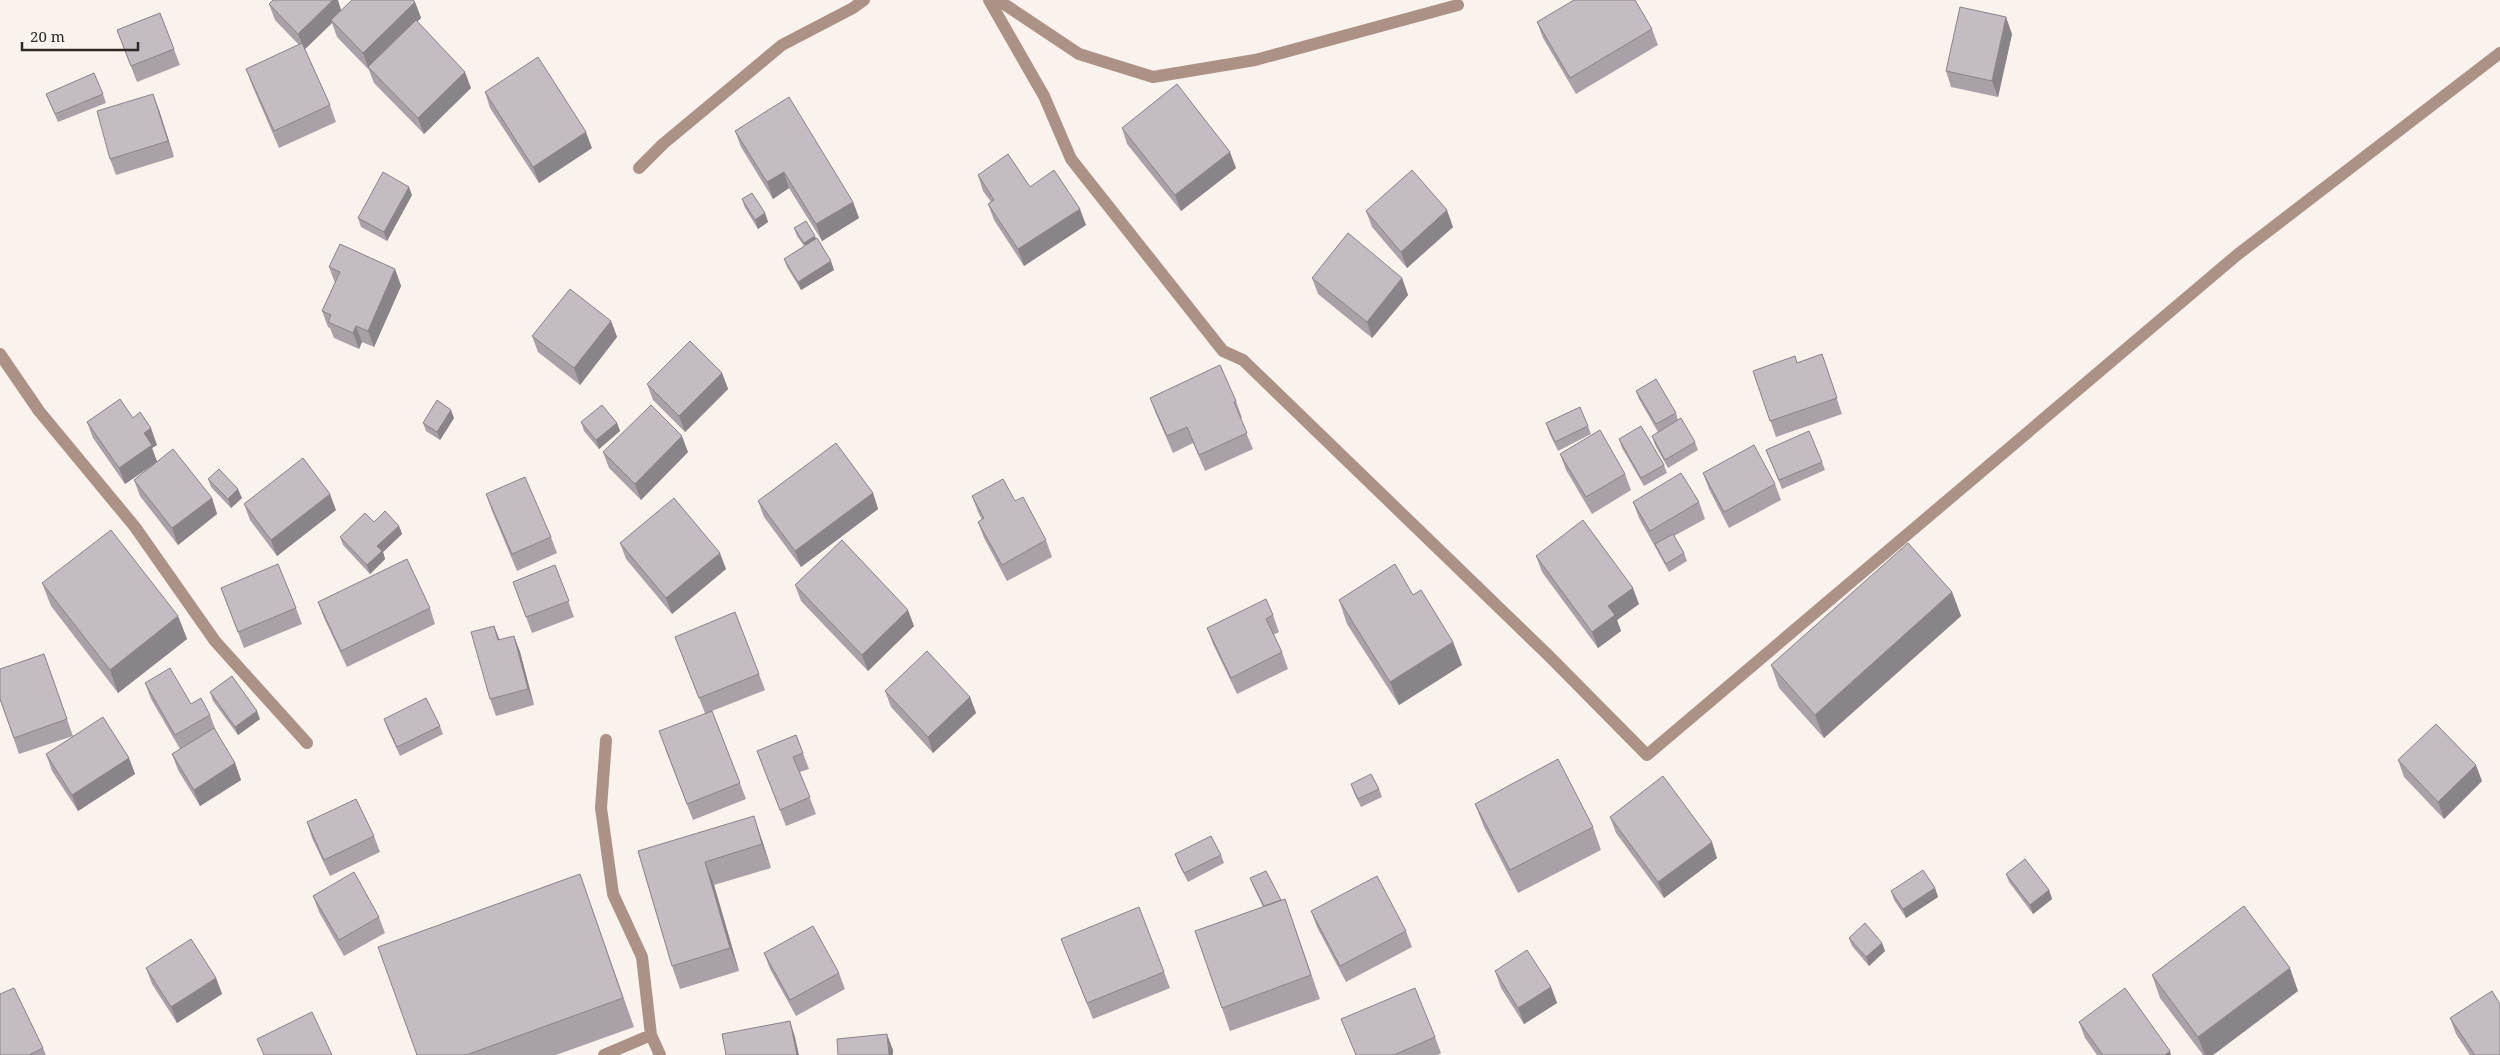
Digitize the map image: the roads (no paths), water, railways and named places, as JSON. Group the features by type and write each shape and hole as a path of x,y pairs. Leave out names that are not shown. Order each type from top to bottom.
{"street":[{"path":"638,168 663,144 782,45 853,8 864,0"},
{"path":"989,0 1044,96 1071,160 1224,351 1243,360 1549,656 1647,755 2237,255 2500,53"},
{"path":"998,0 1079,54 1153,76 1255,60 1458,5"},
{"path":"0,354 39,411 135,527 215,641 307,743"},
{"path":"606,740 601,808 613,894 642,957 651,1035 660,1055"},
{"path":"604,1055 651,1035"}]}
